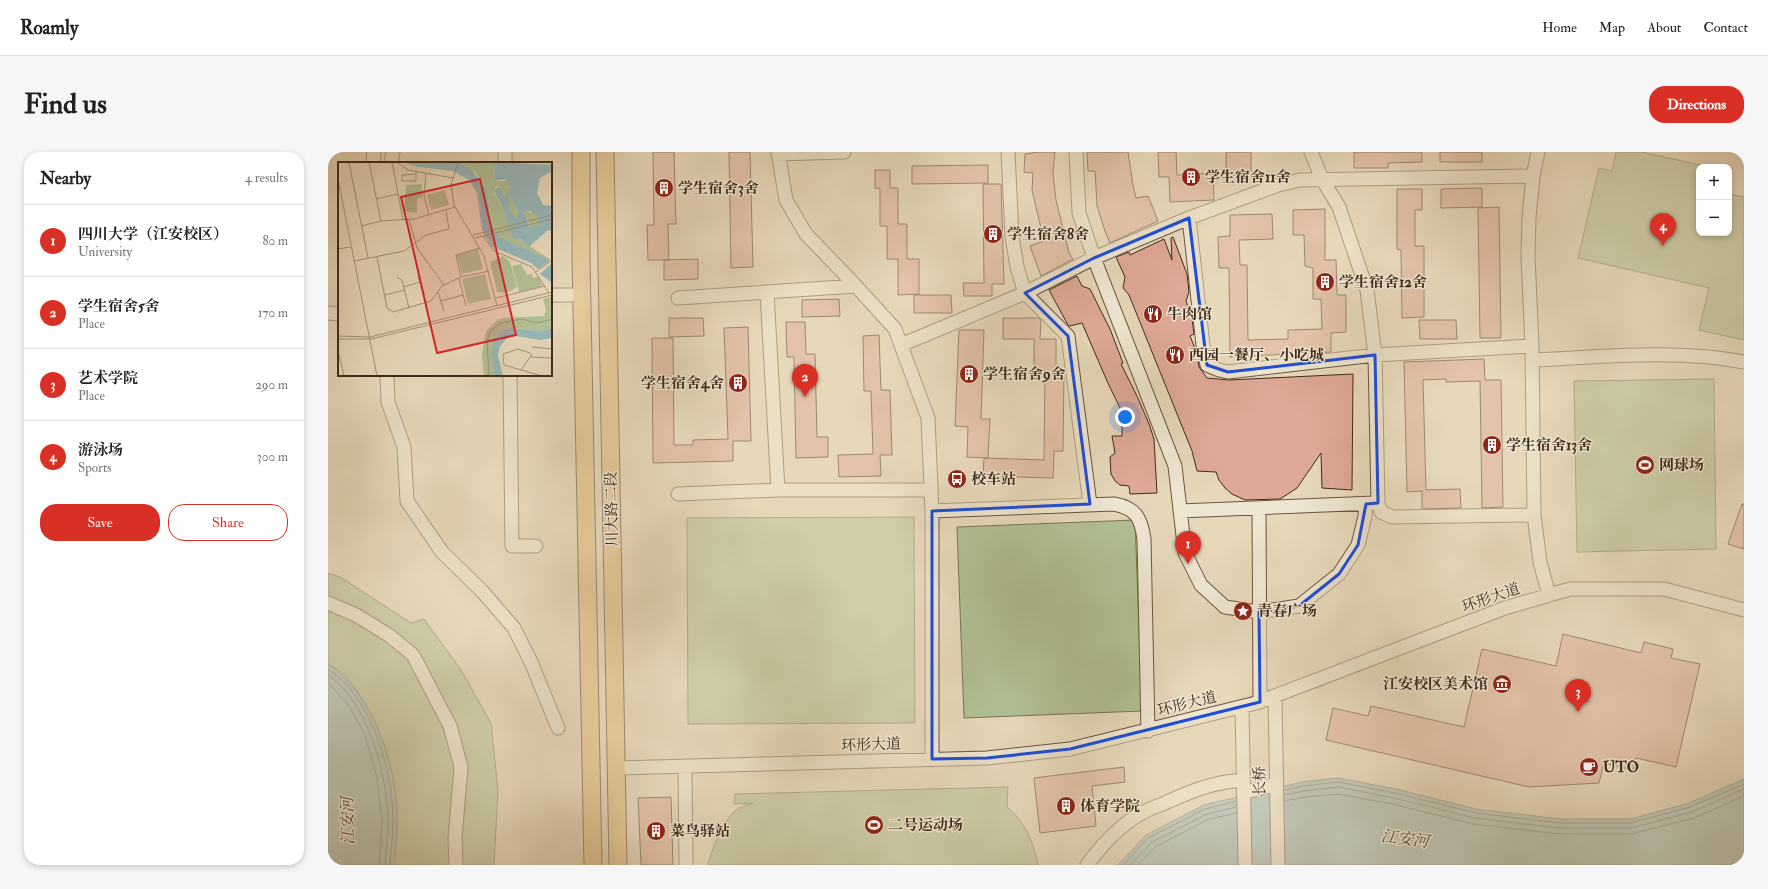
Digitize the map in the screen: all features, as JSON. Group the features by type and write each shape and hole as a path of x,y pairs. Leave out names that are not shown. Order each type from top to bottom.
{"main road":[{"name":"川大路二段","path":"581,152 581,295 592,865"},
{"name":"川大路二段","path":"605,152 618,865"}],"street":[{"path":"373,162 374,152"},
{"path":"391,162 393,152"},
{"path":"844,152 778,153 786,200 806,234 895,329 928,418 932,511 932,759"},
{"path":"1008,152 1012,236 1017,267 1025,293 1068,336 1090,504"},
{"path":"1076,152 1079,213 1094,258 1175,466 1184,553 1201,584 1224,607 1259,612 1299,606 1339,574 1358,545 1365,516 1372,503 1375,355 1365,283 1339,207 1322,179 1311,152"},
{"path":"1538,152 1532,176 1528,256 1532,346 1534,515 1540,562 1549,595"},
{"path":"901,345 1025,293 1094,258 1189,218 1278,185 1300,180 1322,179 1532,176"},
{"path":"1189,218 1203,345 1207,365 1219,370 1228,372 1375,355 1532,346"},
{"path":"678,298 856,286"},
{"path":"767,292 778,490"},
{"path":"552,295 581,295"},
{"path":"328,313 338,314"},
{"path":"1532,360 1643,355 1716,357 1744,362"},
{"path":"387,376 388,402 404,448 407,501 442,552 482,591 514,628 531,662 558,728"},
{"path":"510,376 512,546 536,546"},
{"path":"678,494 778,490 931,490"},
{"path":"1180,511 1372,503 1381,512 1392,517 1534,515"},
{"path":"932,511 1114,504 1124,506 1137,514 1142,526 1144,539 1148,731"},
{"path":"1259,508 1260,702"},
{"name":"环形大道","path":"617,768 987,758 1070,749 1148,731 1260,702 1505,608 1570,589 1664,589 1744,610"},
{"path":"328,603 363,619 390,636 413,655 450,726 461,768 456,838 456,865"},
{"name":"长桥","path":"1275,696 1278,865"},
{"name":"长桥","path":"1242,707 1245,865"},
{"path":"685,766 686,865"},
{"path":"1087,865 1098,849 1120,829 1149,809 1193,791 1223,782 1243,790 1276,785"}],"highlighted area":[{"path":"1189,218 1207,365 1228,372 1375,355 1378,503 1366,504 1358,545 1339,574 1299,606 1259,612 1260,702 1070,749 987,758 932,759 932,511 1090,504 1068,336 1025,293 1094,258"}],"green space":[{"path":"1616,152 1642,152 1696,164 1696,236 1732,236 1732,195 1744,197 1744,340 1699,330 1709,288 1578,258 1599,168 1612,171"},
{"name":"网球场","path":"1714,379 1716,549 1577,552 1574,381"},
{"path":"914,517 915,723 688,724 687,518"},
{"path":"1135,520 1142,711 964,718 957,527"},
{"path":"328,573 340,577 411,623 424,619 461,670 491,723 498,791 494,865 394,865 397,828 396,803 390,763 384,743 376,724 355,689 341,673 328,664"},
{"name":"二号运动场","path":"1008,787 1007,807 1019,819 1028,833 1038,865 708,865 715,843 728,819 733,813 743,806 753,803 734,804 735,794"}],"water":[{"name":"江安河","path":"328,664 344,678 358,694 380,735 388,757 396,801 397,828 394,865 328,865"},
{"name":"江安河","path":"1338,778 1396,789 1476,809 1560,819 1631,819 1689,803 1744,779 1744,865 1118,865 1146,835 1204,805 1302,782"}],"building":[{"name":"学生宿舍3舍","path":"653,152 674,152 676,224 668,224 669,260 648,260 647,225 654,225"},
{"name":"学生宿舍3舍","path":"729,152 750,152 753,267 731,268"},
{"path":"1055,152 1053,173 1056,200 1069,253 1073,259 1041,276 1030,246 1044,241 1032,190 1033,173 1024,172 1025,154"},
{"path":"1087,152 1128,152 1136,198 1148,196 1158,221 1110,243 1097,206 1095,171 1088,171"},
{"name":"学生宿舍11舍","path":"1158,152 1176,152 1177,175 1213,173 1214,200 1170,202 1169,177 1159,177"},
{"name":"学生宿舍11舍","path":"1226,152 1251,152 1251,175 1226,175"},
{"path":"1354,152 1422,152 1422,162 1388,163 1388,168 1354,168"},
{"path":"1440,152 1482,152 1482,162 1440,162"},
{"path":"988,165 988,183 912,184 912,166"},
{"path":"875,170 890,170 890,188 898,188 898,224 907,224 907,259 919,259 919,294 898,295 898,259 887,259 887,226 880,226 880,189 875,188"},
{"name":"学生宿舍8舍","path":"983,184 1001,184 1004,284 992,284 992,296 964,296 963,283 984,283"},
{"path":"1482,188 1482,207 1441,208 1441,189"},
{"path":"1397,189 1422,189 1422,210 1415,210 1415,246 1424,246 1424,317 1402,318 1401,250 1397,249"},
{"path":"1499,207 1501,338 1480,338 1478,208"},
{"path":"1325,209 1325,260 1336,260 1337,295 1346,295 1346,332 1331,333 1331,352 1230,357 1229,268 1219,268 1218,237 1230,236 1230,215 1272,214 1273,239 1239,240 1240,265 1247,265 1248,340 1288,339 1288,330 1322,329 1321,299 1313,299 1313,268 1305,266 1304,235 1293,235 1293,210"},
{"name":"西园一餐厅、小吃城","path":"1173,237 1187,274 1189,292 1186,301 1192,318 1194,334 1190,336 1197,353 1199,367 1207,378 1229,380 1353,374 1352,490 1322,488 1321,453 1297,488 1280,499 1245,500 1232,494 1225,488 1219,480 1216,472 1197,471 1192,451 1129,295 1123,288 1125,277 1116,257 1129,252 1130,255 1164,239 1172,260 1171,238"},
{"path":"698,259 698,279 664,280 664,260"},
{"path":"1077,276 1082,286 1090,289 1110,329 1123,363 1121,364 1149,424 1154,439 1157,493 1130,494 1129,486 1120,485 1115,481 1111,474 1110,457 1115,453 1112,436 1122,436 1122,423 1116,412 1121,410 1082,323 1070,326 1068,325 1049,290"},
{"path":"914,295 951,295 952,313 914,313"},
{"path":"839,299 840,316 802,317 802,300"},
{"path":"669,318 703,318 704,336 669,337"},
{"name":"学生宿舍9舍","path":"1003,318 1038,318 1041,320 1040,339 1056,339 1056,372 1064,372 1063,451 1054,451 1053,478 983,476 984,458 1044,460 1045,371 1034,371 1034,339 1003,339"},
{"path":"1419,320 1456,320 1457,339 1420,339"},
{"path":"786,322 805,322 806,354 815,354 817,437 828,437 828,457 796,458 794,357 787,357"},
{"path":"748,327 751,441 733,441 733,461 653,463 652,338 673,338 674,445 693,445 693,440 728,439 724,328"},
{"name":"学生宿舍9舍","path":"959,330 984,330 981,419 990,419 988,458 967,457 968,427 955,426"},
{"path":"879,335 881,390 890,390 892,455 880,455 881,476 839,477 838,455 873,454 871,391 864,391 863,336"},
{"path":"1484,359 1485,380 1501,380 1503,507 1482,508 1480,381 1446,382 1446,379 1423,380 1426,490 1460,489 1461,508 1422,509 1422,491 1407,492 1404,362"},
{"path":"1742,504 1744,504 1744,549 1728,544"},
{"path":"1563,634 1641,653 1644,642 1673,649 1671,658 1700,664 1676,767 1636,758 1633,770 1604,763 1599,783 1529,787 1326,740 1333,708 1368,716 1371,706 1464,727 1482,649 1556,666"},
{"name":"体育学院","path":"1124,767 1125,782 1092,786 1096,826 1040,833 1034,778"},
{"name":"菜鸟驿站","path":"671,797 673,865 641,865 638,798"}],"place":[{"name":"学生宿舍11舍","path":"1191,177"},
{"name":"学生宿舍3舍","path":"664,188"},
{"name":"学生宿舍8舍","path":"993,234"},
{"name":"游泳场","path":"1663,246"},
{"name":"学生宿舍12舍","path":"1325,282"},
{"name":"牛肉馆","path":"1153,314"},
{"name":"西园一餐厅、小吃城","path":"1175,355"},
{"name":"学生宿舍9舍","path":"969,374"},
{"name":"学生宿舍4舍","path":"738,383"},
{"name":"学生宿舍5舍","path":"805,397"},
{"name":"学生宿舍13舍","path":"1492,445"},
{"name":"网球场","path":"1645,465"},
{"name":"校车站","path":"957,479"},
{"name":"四川大学（江安校区）","path":"1188,564"},
{"name":"青春广场","path":"1243,611"},
{"name":"江安校区美术馆","path":"1502,684"},
{"name":"艺术学院","path":"1578,712"},
{"name":"UTO","path":"1589,767"},
{"name":"体育学院","path":"1066,806"},
{"name":"二号运动场","path":"874,825"},
{"name":"菜鸟驿站","path":"656,831"}]}
